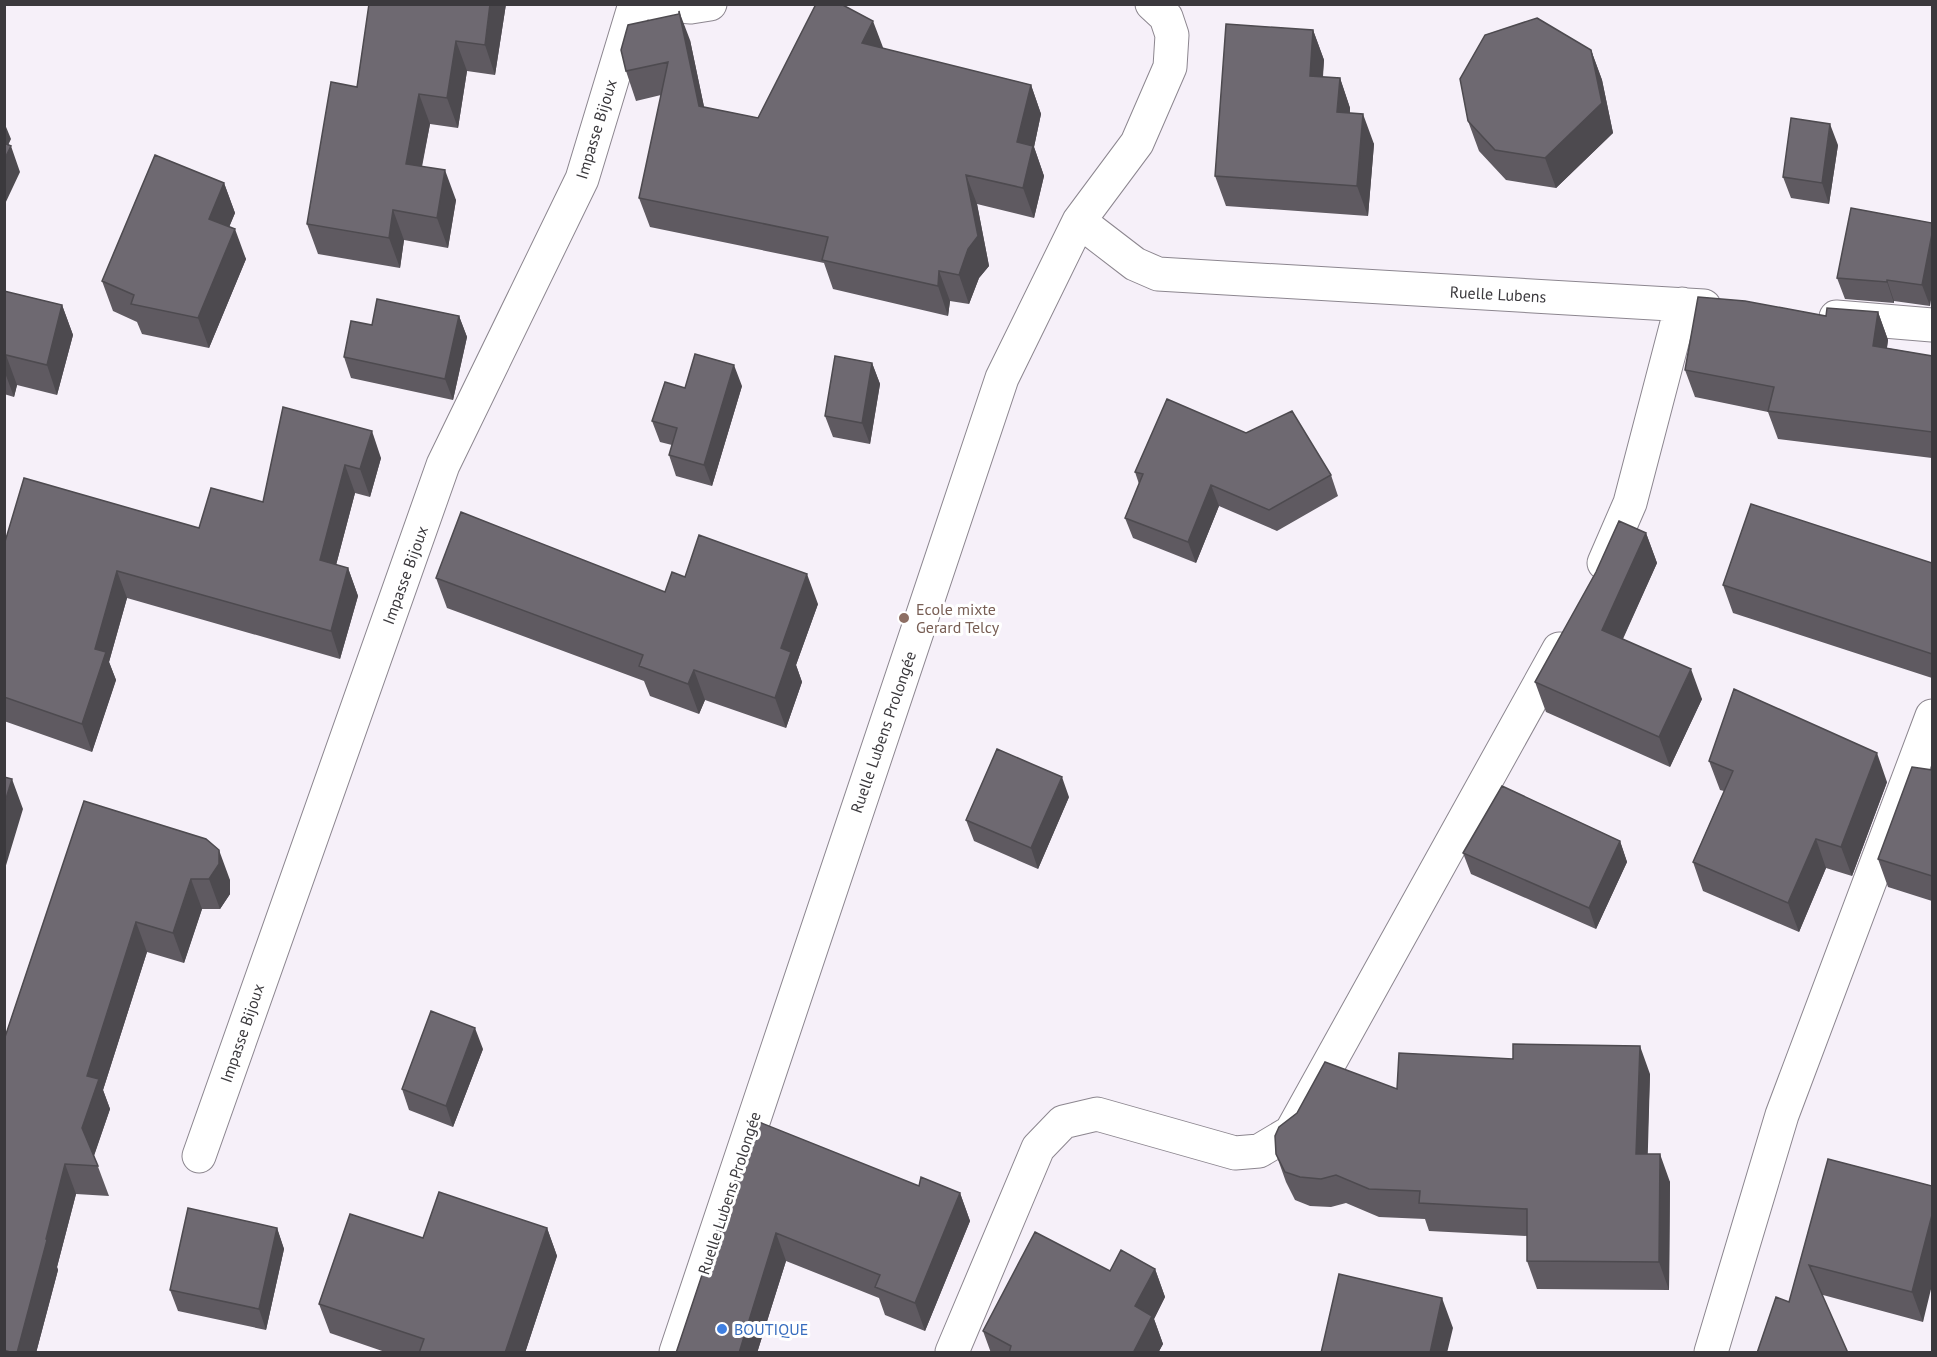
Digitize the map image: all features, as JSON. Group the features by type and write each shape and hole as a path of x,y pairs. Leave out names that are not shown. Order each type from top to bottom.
{"street":[{"name":"Impasse Bijoux","path":"198,1156 443,465 582,179 635,4"},
{"path":"654,4 691,7 711,4"},
{"name":"Ruelle Lubens Prolongée","path":"676,1353 1002,378 1078,221 1137,143 1170,67 1172,35 1166,17 1152,4"},
{"name":"Ruelle Lubens","path":"1078,221 1136,264 1158,274 1730,308"},
{"path":"1591,593 1630,503 1682,304"},
{"path":"1801,314 1932,325"},
{"path":"952,1353 1038,1148 1063,1122 1097,1114 1235,1153 1258,1151 1291,1132 1574,624"},
{"path":"1711,1353 1782,1115 1932,716"}],"building":[{"path":"369,4 490,4 485,45 456,41 447,98 419,94 406,164 445,170 437,218 393,210 389,238 307,224 331,82 357,87"},
{"path":"816,4 841,4 873,21 862,43 1031,85 1017,142 1033,146 1023,188 966,175 978,236 968,249 959,275 939,271 938,286 822,260 828,237 639,198 668,62 626,71 621,50 628,25 679,14 679,11 699,106 758,118"},
{"path":"1537,18 1591,50 1602,103 1545,158 1495,150 1468,121 1460,79 1485,35"},
{"path":"1226,24 1313,30 1310,76 1340,78 1337,112 1363,114 1357,186 1215,176"},
{"path":"1791,118 1830,124 1822,183 1783,177"},
{"path":"4,143 11,146 4,160"},
{"path":"155,155 224,183 209,219 235,229 198,318 131,304 134,295 102,281"},
{"path":"1851,208 1932,223 1922,285 1887,280 1887,282 1837,278"},
{"path":"4,291 62,305 47,365 6,355 4,363"},
{"path":"1698,297 1745,301 1826,316 1827,308 1878,312 1873,346 1932,356 1932,432 1768,411 1774,387 1685,370"},
{"path":"377,299 459,316 445,379 344,357 351,321 372,325"},
{"path":"695,354 734,365 704,465 669,455 677,428 652,421 665,382 685,388"},
{"path":"835,356 872,363 862,423 825,416"},
{"path":"1167,399 1246,433 1292,411 1331,475 1269,510 1211,485 1188,542 1125,518 1143,474 1135,472"},
{"path":"283,407 372,431 360,469 345,465 320,560 348,568 331,631 117,571 95,649 106,652 82,724 4,697 4,545 24,478 199,528 211,488 263,502"},
{"path":"1751,504 1932,563 1932,654 1723,585"},
{"path":"461,512 665,592 672,572 685,577 699,535 807,574 781,648 791,652 775,698 694,670 688,684 639,666 643,655 436,578"},
{"path":"1619,521 1646,533 1602,630 1691,669 1659,737 1535,682 1596,572"},
{"path":"1734,689 1877,753 1841,847 1816,839 1788,903 1693,862 1733,771 1709,761"},
{"path":"997,749 1062,777 1031,848 966,820"},
{"path":"1912,767 1932,770 1932,876 1878,859"},
{"path":"4,777 12,779 4,805"},
{"path":"1502,786 1620,841 1589,908 1463,853"},
{"path":"84,801 206,839 219,850 219,864 209,879 191,879 173,933 136,922 87,1076 99,1079 82,1128 98,1166 65,1164 17,1353 13,1353 4,1350 4,1040"},
{"path":"431,1011 475,1028 446,1106 402,1089"},
{"path":"1513,1044 1640,1046 1636,1154 1660,1154 1659,1262 1527,1261 1527,1209 1419,1203 1420,1191 1369,1189 1336,1175 1321,1179 1300,1177 1285,1172 1276,1154 1275,1136 1279,1127 1297,1113 1325,1062 1397,1089 1399,1053 1513,1059"},
{"path":"759,1122 919,1186 921,1177 960,1193 915,1303 875,1287 880,1275 776,1233 739,1353 676,1353 726,1203"},
{"path":"1828,1159 1932,1186 1932,1215 1912,1292 1809,1265 1848,1353 1757,1353 1776,1297 1789,1302"},
{"path":"439,1192 547,1228 505,1353 419,1353 424,1339 319,1304 350,1214 423,1238"},
{"path":"188,1208 277,1228 259,1309 170,1290"},
{"path":"1035,1232 1110,1271 1121,1250 1155,1269 1135,1306 1152,1316 1133,1353 1009,1353 1011,1346 983,1331"},
{"path":"1339,1274 1442,1298 1430,1353 1321,1353"}],"place":[{"name":"Ecole mixte Gerard Telcy","path":"904,618"},
{"name":"BOUTIQUE","path":"722,1329"}]}
